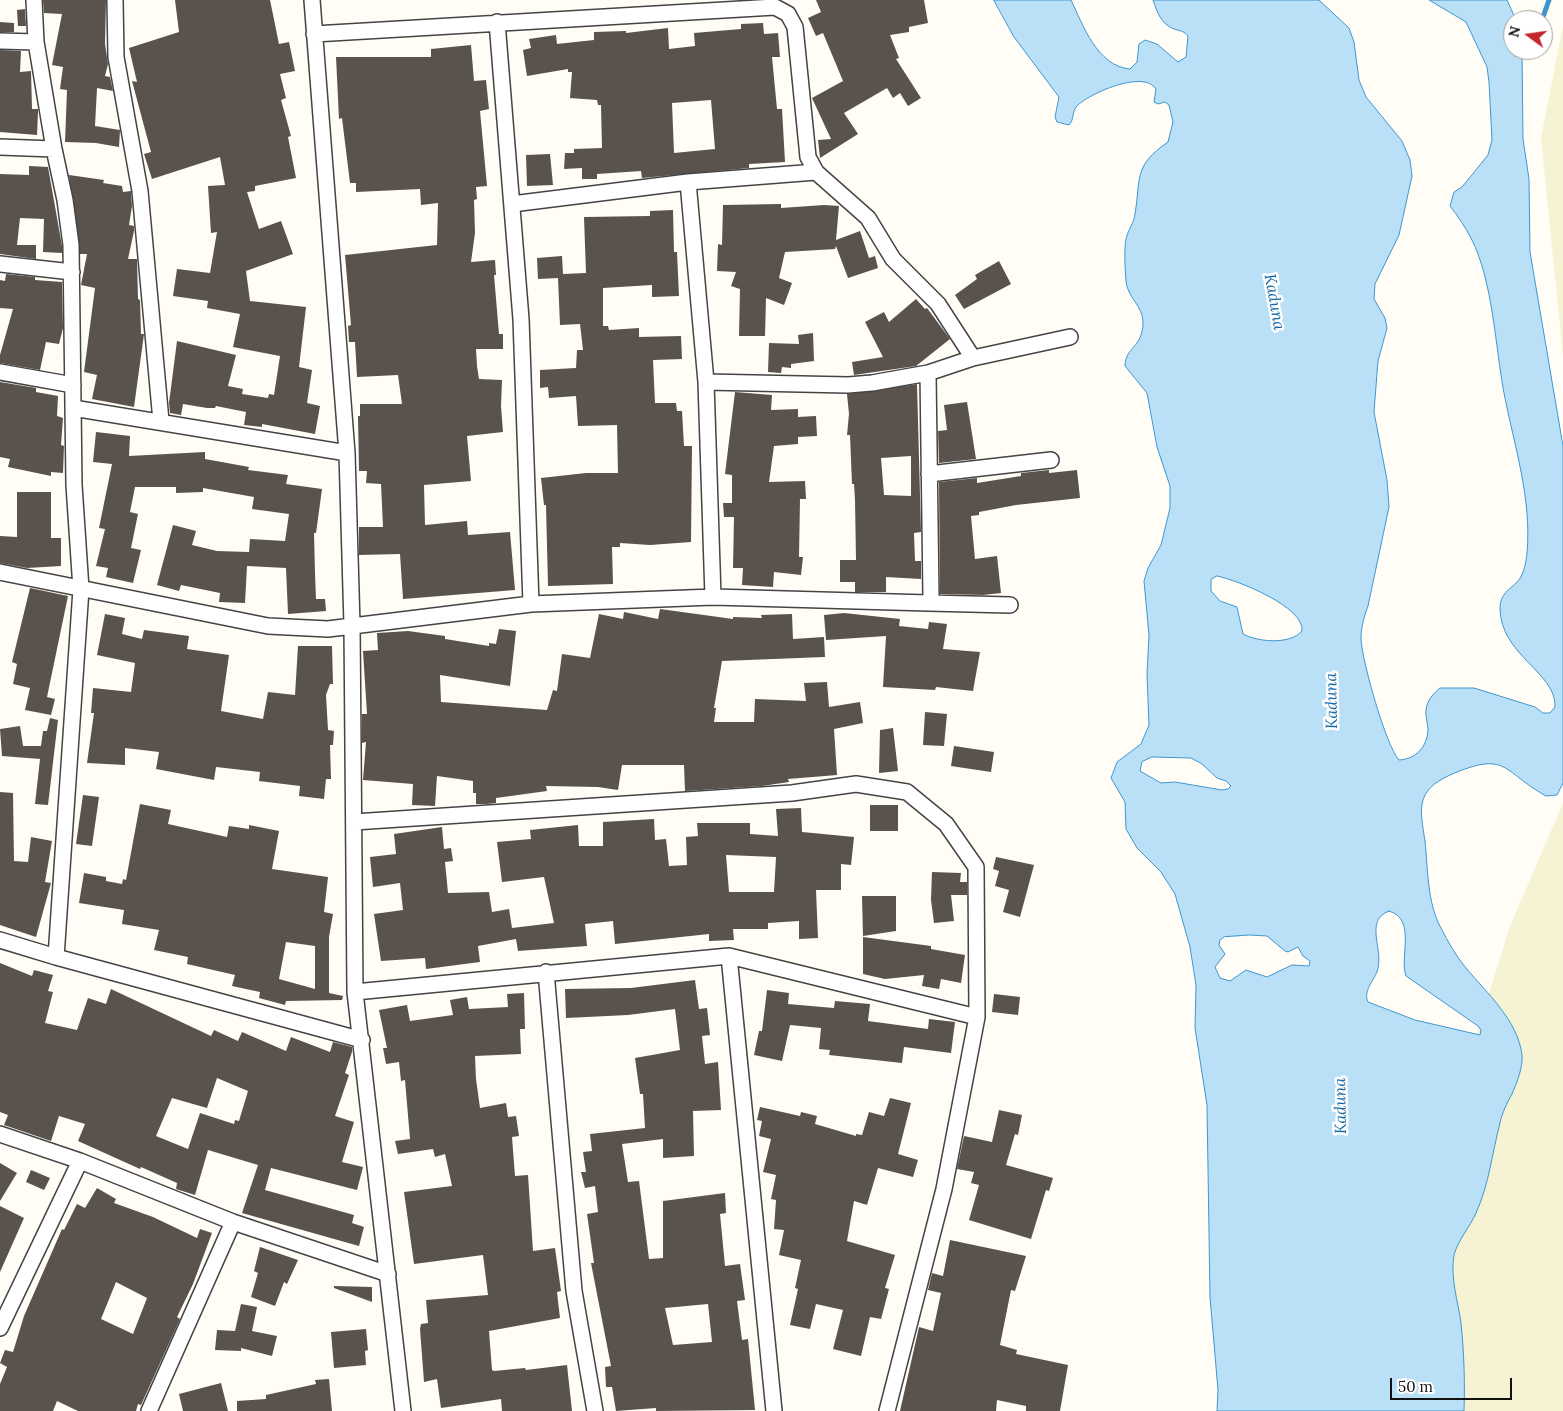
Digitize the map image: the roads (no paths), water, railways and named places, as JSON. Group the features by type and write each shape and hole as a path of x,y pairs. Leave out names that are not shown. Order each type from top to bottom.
{"street":[{"path":"34,0 36,42 54,150 65,200 71,245 74,485 81,589 56,957"},
{"path":"115,0 116,57 140,191 161,421"},
{"path":"312,0 347,453 352,625 355,992 403,1411"},
{"path":"314,34 775,7 788,14 795,27 808,157 816,172 868,218 893,259 938,304 973,358"},
{"path":"497,22 521,319 531,604"},
{"path":"0,41 36,42"},
{"path":"0,147 54,150"},
{"path":"512,204 688,182 816,172"},
{"path":"688,182 706,382 713,598"},
{"path":"0,264 72,272"},
{"path":"706,382 872,383 928,373 973,358 1070,337"},
{"path":"0,372 73,385"},
{"path":"928,373 931,597 929,603"},
{"path":"73,408 347,453"},
{"path":"929,474 1051,460"},
{"path":"0,572 268,626 328,629 531,604 713,598 1010,606"},
{"path":"354,822 792,793 856,784 907,792 946,824 976,867 977,1016 944,1189 887,1411"},
{"path":"0,940 362,1040"},
{"path":"355,992 546,972 729,956 977,1016"},
{"path":"729,956 774,1411"},
{"path":"546,972 574,1291 595,1411"},
{"path":"0,1134 80,1161 233,1222 388,1274"},
{"path":"0,1328 80,1161"},
{"path":"150,1411 233,1222"}],"water":[{"name":"Kaduna","path":"994,0 1071,0 1086,32 1100,52 1118,66 1130,69 1137,62 1139,44 1145,40 1157,44 1178,62 1186,57 1188,36 1170,27 1163,21 1153,0 1319,0 1349,28 1354,42 1359,80 1366,97 1402,141 1410,160 1412,176 1399,235 1375,284 1374,299 1385,318 1387,328 1378,361 1374,412 1387,480 1389,507 1363,622 1361,639 1375,702 1388,738 1399,760 1405,759 1415,755 1423,747 1428,730 1427,706 1440,688 1474,688 1535,707 1543,713 1550,713 1555,707 1553,695 1547,684 1509,639 1502,624 1500,603 1506,593 1520,578 1526,560 1528,533 1525,492 1504,393 1489,293 1471,238 1450,206 1454,192 1462,187 1488,155 1492,140 1487,67 1466,22 1429,0 1507,0 1512,10 1503,10 1503,60 1522,60 1523,139 1529,179 1530,252 1563,446 1563,783 1557,795 1546,796 1503,767 1494,764 1483,764 1450,775 1439,781 1425,794 1422,802 1421,810 1429,886 1436,918 1459,959 1508,1019 1515,1031 1522,1055 1522,1065 1501,1119 1480,1202 1454,1255 1454,1281 1463,1345 1464,1411 1217,1411 1218,1390 1210,1297 1207,1105 1195,1028 1196,985 1190,947 1175,894 1161,872 1137,848 1126,829 1125,802 1111,778 1117,762 1141,744 1149,725 1147,674 1149,635 1144,581 1148,568 1161,545 1170,508 1170,486 1157,447 1147,393 1125,366 1128,355 1140,337 1143,322 1140,311 1127,287 1125,243 1134,217 1139,182 1144,166 1149,158 1168,142 1173,122 1169,105 1165,102 1158,104 1154,102 1156,89 1150,83 1128,82 1091,96 1076,107 1069,125 1057,122 1055,117 1059,97 1014,37","holes":["1217,576 1253,589 1282,604 1300,622 1302,631 1290,638 1274,641 1257,639 1243,634 1237,607 1220,601 1211,591 1211,580","1152,757 1191,758 1231,786 1228,789 1222,790 1175,782 1161,783 1140,771 1142,762","1389,911 1397,915 1405,930 1404,968 1406,976 1478,1026 1481,1030 1480,1035 1415,1020 1368,1002 1368,990 1377,972 1379,963 1376,937 1377,922 1381,916","1267,936 1288,952 1298,947 1303,956 1310,961 1309,966 1292,965 1267,977 1246,970 1230,981 1220,978 1215,967 1225,954 1219,945 1220,940 1224,937"]}],"waterway":[{"path":"1546,10 1549,0"}]}
